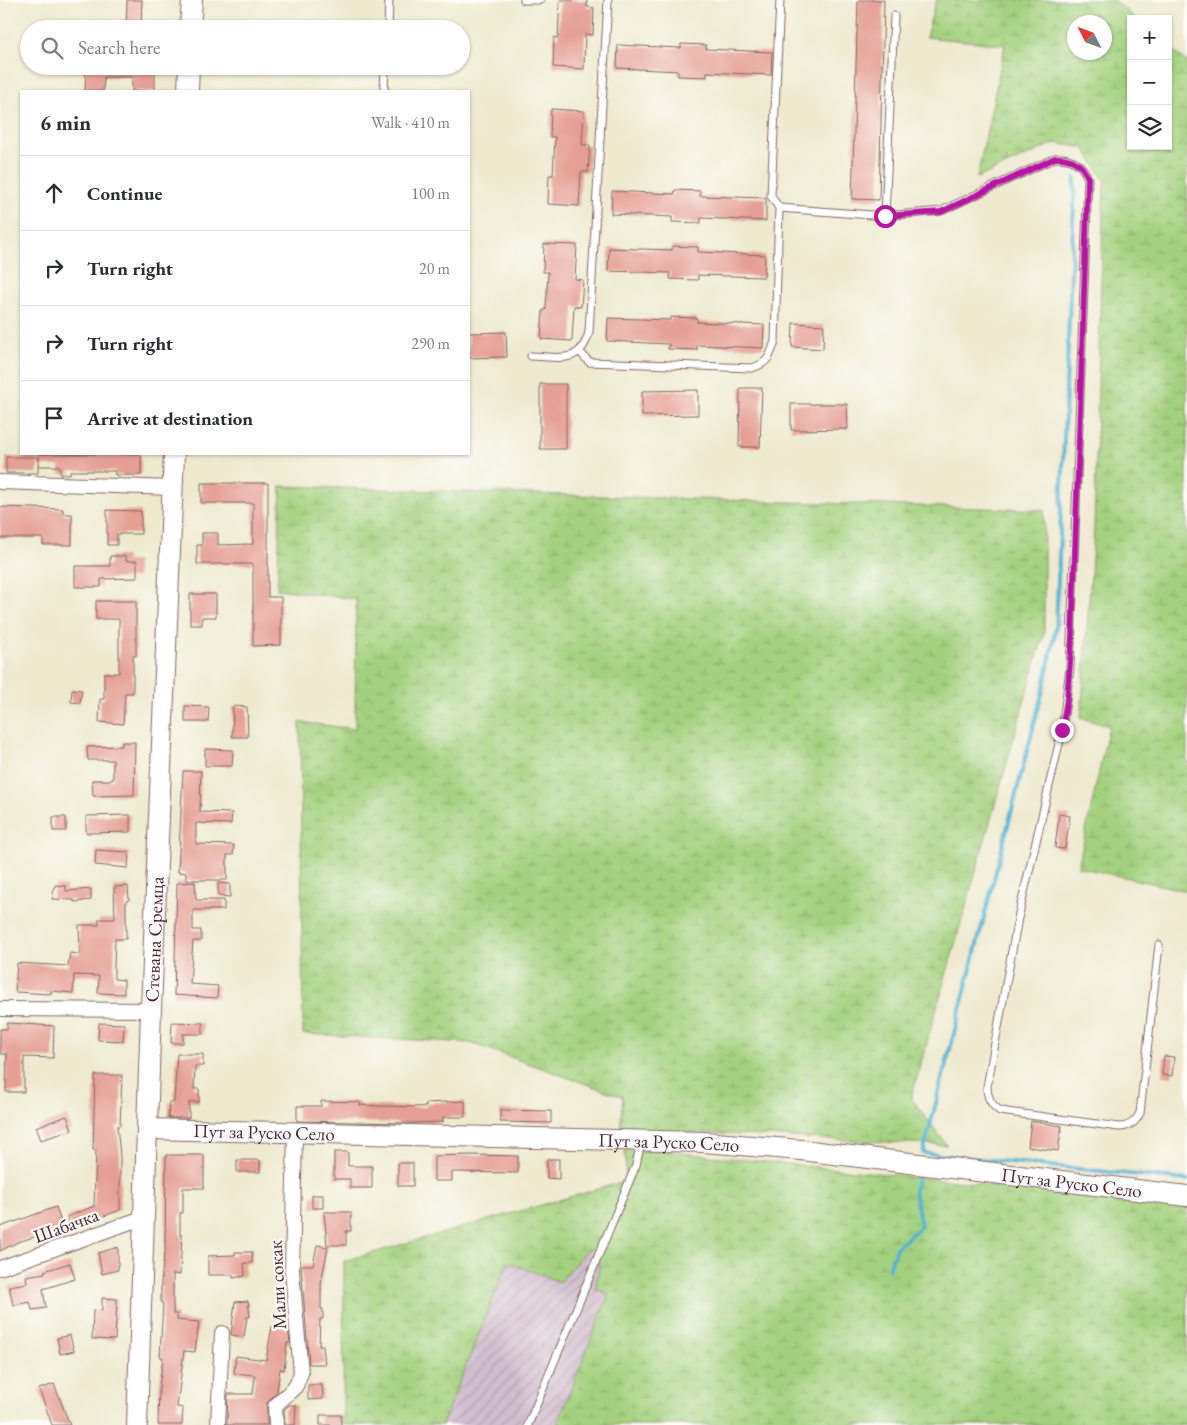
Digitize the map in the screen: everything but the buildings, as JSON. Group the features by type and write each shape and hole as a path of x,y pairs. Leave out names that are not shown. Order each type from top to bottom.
{"main road":[{"path":"191,20 192,0"},
{"path":"188,90 189,75"},
{"name":"Стевана Сремца","path":"137,1425 151,1010 174,455"},
{"name":"Пут за Руско Село","path":"148,1130 642,1139 801,1150 1187,1196"}],"street":[{"path":"0,482 173,488"},
{"path":"0,1009 151,1010"},
{"name":"Мали сокак","path":"276,1425 275,1406 296,1386 301,1373 292,1271 295,1134"},
{"name":"Шабачка","path":"0,1268 145,1217"},
{"path":"218,1425 222,1333"}],"lane":[{"path":"388,20 389,0"},
{"path":"524,0 540,0"},
{"path":"531,356 567,357 580,352 590,332 608,0"},
{"path":"580,352 589,362 752,368 764,364 772,352 775,341 779,208 771,196 780,0"},
{"path":"885,216 894,16"},
{"path":"384,90 385,75"},
{"path":"779,208 885,216 941,212 1055,158 1069,159 1076,162 1088,178 1070,676 1062,730 1014,936 987,1087 988,1097 993,1105 1000,1111 1119,1127 1128,1126 1135,1121 1140,1113 1159,945"},
{"path":"528,1425 636,1165 642,1139"}],"shaded area":[{"path":"587,1249 601,1251 609,1294 557,1425 442,1425 508,1262 560,1282"}],"green space":[{"path":"936,0 1114,0 1131,15 1127,15 1127,150 1172,150 1172,49 1187,62 1187,891 1078,867 1109,726 1081,718 1094,529 1104,180 1084,148 1055,143 977,178 1005,45 926,37"},
{"path":"281,486 1044,510 1044,633 911,1098 947,1145 620,1129 623,1097 471,1043 303,1034 300,722 355,729 356,599 277,589"},
{"path":"625,1150 662,1151 1187,1205 1187,1425 557,1425 609,1294 596,1289 601,1251 587,1249 560,1282 508,1262 442,1425 343,1425 344,1261 626,1181"}],"waterway":[{"path":"1075,178 1056,628 1044,686 923,1153 1187,1180"},
{"path":"889,1269 896,1248 921,1226 914,1190 918,1176"}],"route":[{"path":"885,216 941,212 1055,158 1069,159 1076,162 1085,171 1088,178 1072,638 1067,699 1062,730"}]}
